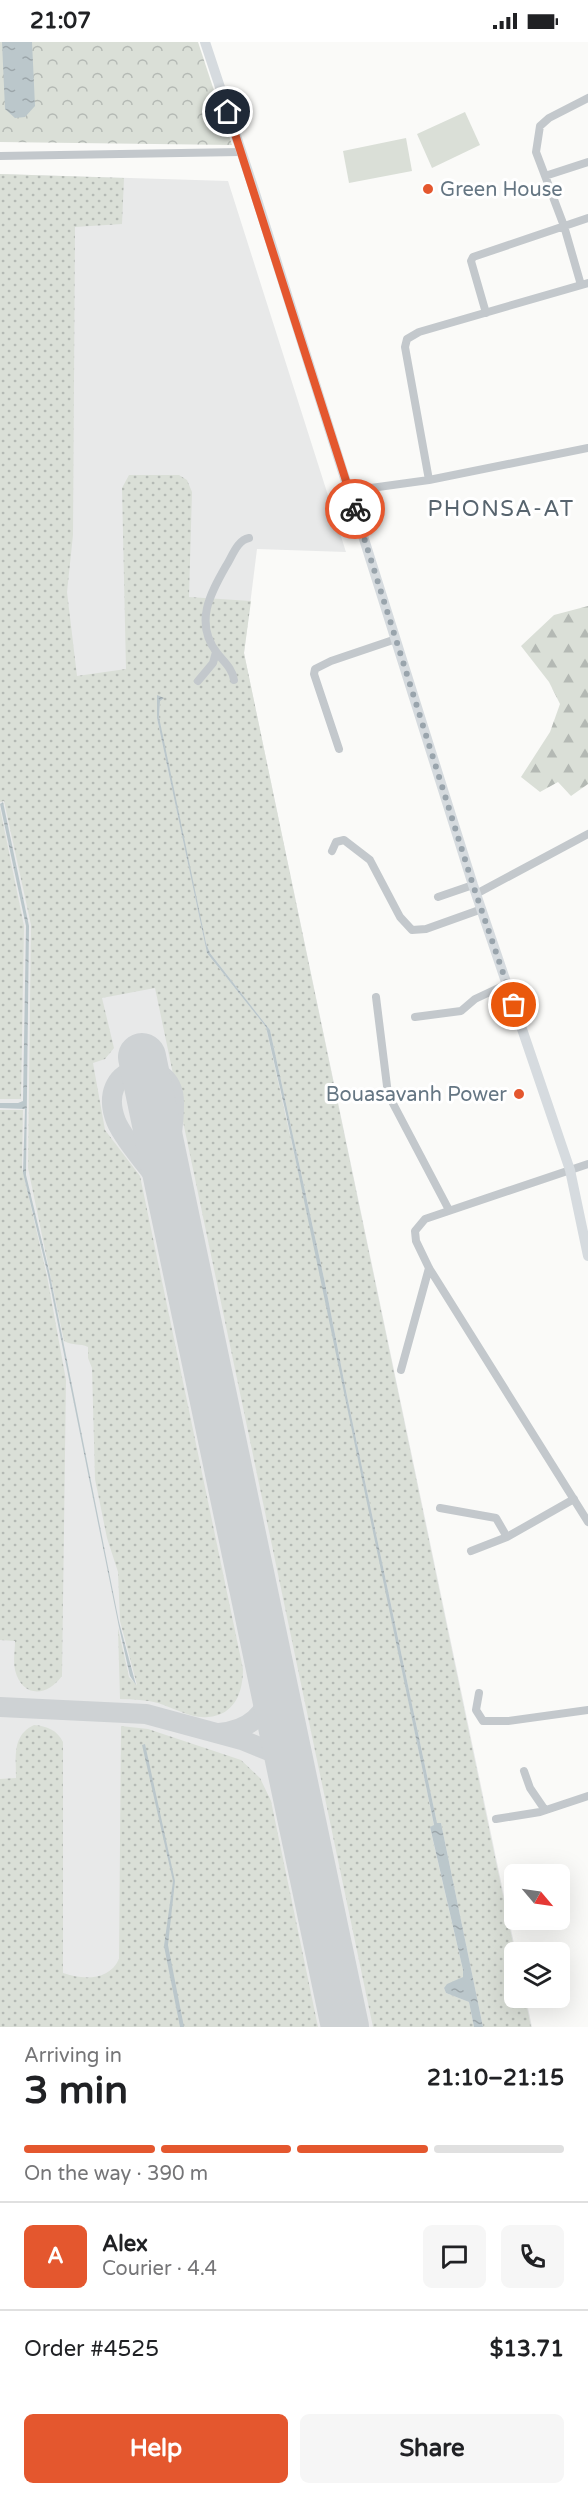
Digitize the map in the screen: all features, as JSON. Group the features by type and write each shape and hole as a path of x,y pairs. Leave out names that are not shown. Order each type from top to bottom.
{"main road":[{"path":"205,42 475,889 570,1170 588,1256"}],"street":[{"path":"429,480 421,445 406,342 411,335 419,332 585,284 536,152 540,126 549,118 588,98"},
{"path":"0,156 241,152"},
{"path":"545,176 588,162"},
{"path":"486,313 471,261 472,257 588,218"},
{"path":"349,491 429,480 588,448"},
{"path":"234,680 233,672 208,639 204,624 205,611 214,587 238,546 244,539 249,538"},
{"path":"339,749 314,674 315,669 331,661 396,639"},
{"path":"198,681 213,663 216,652"},
{"path":"438,897 475,889 588,834"},
{"path":"332,851 336,842 344,840 370,860 400,916 412,930 426,929 482,909"},
{"path":"415,1017 461,1011 475,999 507,984"},
{"path":"376,997 388,1094 449,1210"},
{"path":"588,1164 425,1219 415,1231 416,1241 429,1268 588,1522"},
{"path":"401,1370 429,1268"},
{"path":"471,1551 507,1536 574,1499"},
{"path":"440,1508 496,1518 507,1536"},
{"path":"479,1693 476,1710 483,1720 508,1721 588,1710"},
{"path":"524,1771 530,1788 545,1810"},
{"path":"496,1819 545,1810 588,1796"}],"shaded area":[{"path":"0,174 228,181 346,552 257,549 244,653 504,1896 504,1930 511,1930 514,1942 504,1942 504,2008 528,2008 532,2027 0,2027"}],"green space":[{"path":"0,42 198,42 232,145 0,142"},
{"path":"465,112 480,145 432,168 417,134"},
{"path":"406,138 412,171 349,183 343,151"},
{"path":"0,174 124,178 122,224 75,227 73,535 67,592 77,676 126,669 122,488 129,475 179,475 187,480 192,492 189,597 251,601 244,653 504,1900 504,1930 510,1930 513,1942 504,1942 504,2008 527,2008 531,2027 483,2027 441,1823 437,1823 270,1030 210,953 206,943 169,773 159,717 160,700 157,696 157,718 207,953 266,1027 323,1283 434,1826 430,1828 463,1970 463,1977 444,1988 446,1993 469,2002 474,2027 373,2027 155,988 102,998 114,1048 105,1059 93,1063 105,1130 140,1176 243,1669 243,1678 239,1694 231,1707 225,1712 208,1717 189,1715 153,1702 120,1699 118,1628 129,1677 137,1685 120,1621 118,1572 107,1538 95,1479 92,1368 88,1358 88,1347 64,1341 28,1168 31,925 4,801 0,802"},
{"path":"588,606 588,784 571,796 558,782 540,792 521,777 550,732 560,704 549,682 521,646 554,615"},
{"path":"0,808 24,926 21,1099 0,1099"},
{"path":"0,1110 23,1110 22,1168 47,1276 66,1380 62,1676 56,1683 42,1691 29,1690 23,1686 14,1667 15,1641 0,1640"},
{"path":"34,1725 51,1729 63,1742 63,1973 79,1977 95,1977 109,1971 119,1959 121,1726 148,1729 241,1760 260,1778 271,1801 318,2027 0,2027 0,1779 16,1778 16,1755 19,1741 27,1729"}],"water":[{"path":"2,42 32,42 35,106 25,117 15,118 5,109"},
{"path":"157,695 164,698 160,701 159,717 206,943 210,953 270,1030 437,1823 441,1823 483,2027 474,2027 469,2002 446,1993 444,1988 447,1984 463,1977 463,1970 430,1827 434,1825 286,1114 266,1027 207,953 157,718"},
{"path":"3,802 29,926 26,1175 50,1275 119,1622 136,1685 130,1676 119,1627 48,1275 23,1173 25,1109 0,1108 0,1103 23,1101 26,926 0,804"},
{"path":"145,1744 175,1881 168,1945 184,2027 180,2027 164,1946 173,1881 142,1745"}],"taxiway":[{"path":"166,1172 171,1144 173,1093 167,1080 156,1072 145,1069 132,1071 122,1077 114,1088 112,1102 116,1121 132,1147 167,1193 174,1205 176,1217"},
{"path":"219,1733 239,1728 255,1719 266,1705 274,1686"},
{"path":"0,1707 146,1714 242,1740 289,1759"}],"runway":[{"path":"142,1057 345,2027"}],"way so far":[{"path":"355,509 473,885 514,1005"}],"place":[{"name":"Green House","path":"428,189"},
{"name":"Bouasavanh Power","path":"519,1094"}],"district":[{"name":"PHONSA-AT","path":"501,508"}],"route":[{"path":"228,112 355,509"}]}
